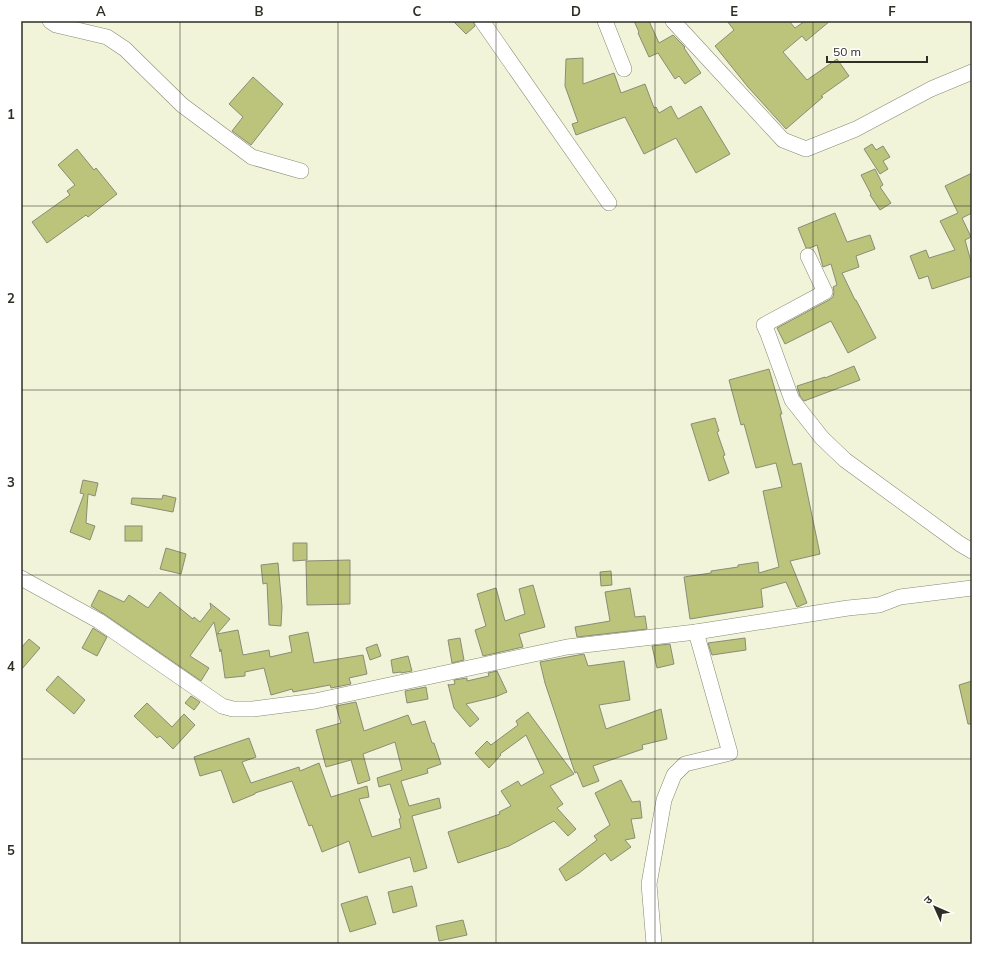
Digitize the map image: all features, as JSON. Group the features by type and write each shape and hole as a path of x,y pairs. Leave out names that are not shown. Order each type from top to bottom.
{"street":[{"path":"50,21 56,25 107,37 125,49 182,105 252,157 301,171"},
{"path":"482,21 609,203"},
{"path":"605,21 624,69"},
{"path":"673,21 783,140 806,149 856,129 931,89 972,72"},
{"path":"808,256 825,292 764,325 792,400 822,438 845,460 960,544 972,551"},
{"path":"24,583 99,621 222,706 234,709 253,709 314,701 567,647 696,632 848,608 879,605 900,597 972,588"},
{"path":"654,944 649,884 664,800 674,775 685,764 730,753 696,632"}],"building":[{"path":"453,21 473,21 475,26 466,34"},
{"path":"634,21 649,21 659,43 673,35 685,47 684,48 701,73 685,84 679,76 675,79 658,53 649,57"},
{"path":"727,21 789,21 795,28 805,21 830,21 806,41 802,36 783,52 807,80 837,59 849,76 821,96 823,97 786,129 748,87 715,46 734,30"},
{"path":"583,58 583,84 614,73 621,93 645,84 654,108 656,107 659,113 671,106 678,119 701,106 730,154 696,173 676,138 644,154 625,117 576,135 572,124 578,122 565,86 566,59"},
{"path":"253,77 283,104 251,145 232,131 243,117 229,104"},
{"path":"872,144 876,150 883,146 890,157 883,161 888,169 880,174 864,149"},
{"path":"77,149 94,170 96,168 117,194 88,217 86,215 47,243 32,222 70,195 67,191 75,185 58,165"},
{"path":"875,169 883,185 880,187 891,203 880,210 870,195 871,194 861,175"},
{"path":"972,173 972,213 962,218 971,237 965,240 972,265 972,276 932,289 928,276 919,279 910,256 926,250 929,258 955,250 940,221 958,213 945,186"},
{"path":"835,213 847,242 870,235 875,249 856,256 859,267 842,273 876,338 848,353 831,321 785,344 777,328 833,297 833,287 837,285 831,264 823,267 817,245 806,248 798,228"},
{"path":"854,366 860,380 804,401 800,396 797,386 825,378"},
{"path":"769,369 782,414 780,414 793,465 801,463 820,554 790,561 807,603 797,607 786,582 761,589 763,607 690,619 684,577 711,573 711,571 758,562 759,573 779,567 763,491 782,487 776,463 756,468 744,424 741,425 729,380"},
{"path":"715,418 719,431 717,432 725,455 723,456 729,473 709,481 691,424"},
{"path":"83,480 98,483 95,496 88,494 86,523 95,526 90,540 70,532 84,494 80,493"},
{"path":"163,495 176,498 173,512 131,504 132,498 162,499"},
{"path":"125,526 142,526 142,541 125,541"},
{"path":"293,543 307,543 307,560 293,561"},
{"path":"166,548 186,554 181,574 160,569"},
{"path":"350,560 350,604 307,605 306,561"},
{"path":"278,563 282,607 281,626 269,625 267,583 263,584 261,565"},
{"path":"611,571 612,585 601,586 600,572"},
{"path":"533,585 545,627 519,634 523,647 483,656 475,630 486,626 477,594 496,588 505,621 525,614 519,589"},
{"path":"630,588 635,617 645,616 647,629 577,637 575,627 610,621 605,592"},
{"path":"99,590 124,602 129,595 148,608 160,592 193,619 194,617 200,622 211,608 210,603 230,619 217,634 238,630 243,655 269,650 270,657 292,652 289,636 308,632 314,663 363,655 367,674 349,678 351,684 331,688 330,685 293,692 292,689 271,695 264,668 245,672 245,676 225,678 221,649 220,652 214,622 190,656 209,668 201,681 91,606"},
{"path":"93,628 107,637 97,656 82,648"},
{"path":"460,638 464,660 452,663 448,640"},
{"path":"745,638 746,650 712,655 708,643"},
{"path":"29,639 40,648 21,670 21,648"},
{"path":"377,644 381,656 370,660 366,648"},
{"path":"670,644 674,664 657,668 652,646"},
{"path":"584,654 588,666 624,661 630,700 599,705 606,729 661,709 667,739 642,745 643,749 593,766 599,781 583,787 577,772 575,773 545,683 540,662"},
{"path":"408,656 412,671 393,673 391,660"},
{"path":"497,671 507,692 495,697 466,704 479,719 470,727 454,708 448,684 455,684 454,680 467,678 467,681 489,676 488,673"},
{"path":"58,676 85,700 74,714 46,690"},
{"path":"972,681 972,724 968,724 959,685"},
{"path":"426,687 428,699 407,703 405,691"},
{"path":"191,696 200,702 194,710 185,703"},
{"path":"356,702 364,731 408,715 412,725 425,721 441,764 427,769 428,773 401,781 409,806 439,798 441,808 412,816 427,868 414,872 410,857 359,873 349,841 322,852 312,825 309,826 292,781 255,793 233,803 221,770 200,776 194,757 249,738 256,757 242,762 251,783 299,767 300,771 319,763 331,797 367,786 369,797 359,799 372,837 401,828 399,819 401,818 390,784 379,787 377,778 402,770 395,742 363,754 370,780 358,784 351,760 326,767 316,730 341,723 336,706"},
{"path":"147,703 172,727 184,714 195,725 173,749 160,736 157,738 134,716"},
{"path":"528,712 574,774 550,786 563,804 557,808 576,829 568,836 554,821 509,846 458,863 448,832 500,814 499,812 511,806 501,791 518,781 521,786 544,773 526,735 500,754 501,755 489,768 475,753 487,741 491,745 518,725 516,721"},
{"path":"621,780 632,802 640,801 642,818 631,819 635,838 625,840 631,847 611,861 605,853 566,881 559,869 597,840 594,836 610,825 595,793"},
{"path":"412,886 417,906 393,913 388,892"},
{"path":"367,896 376,924 350,932 341,904"},
{"path":"463,920 467,935 439,941 436,926"}]}
